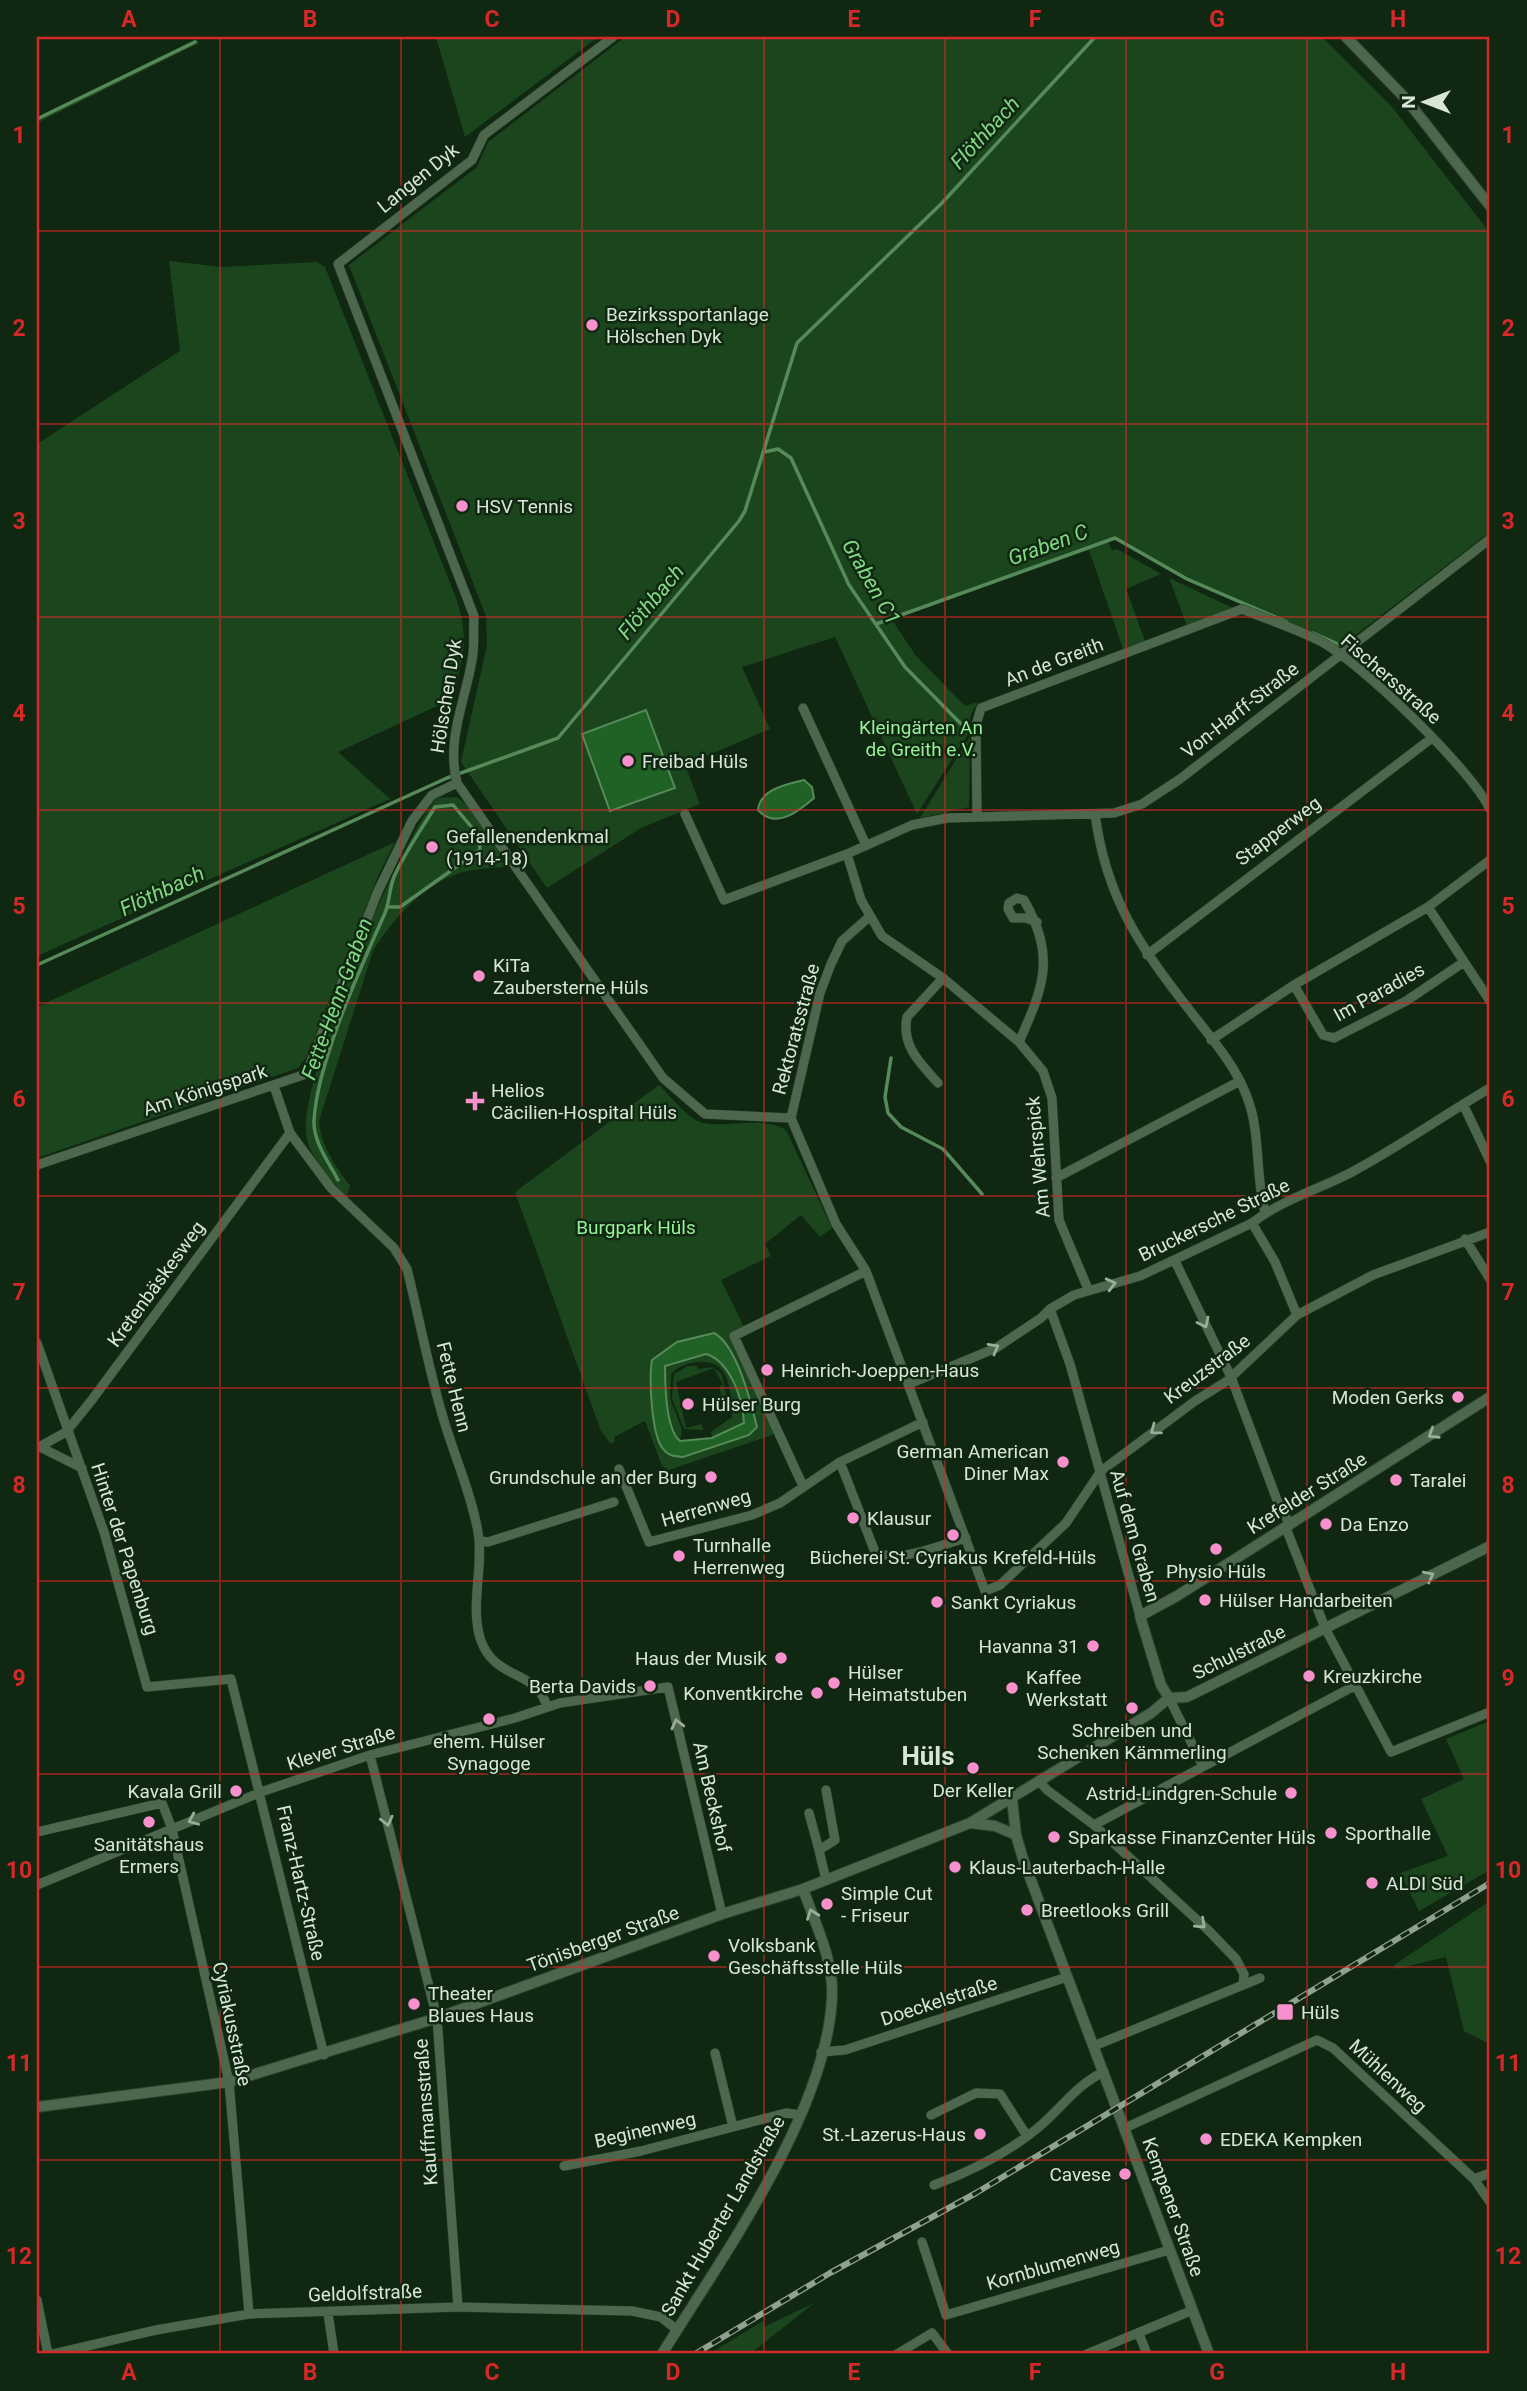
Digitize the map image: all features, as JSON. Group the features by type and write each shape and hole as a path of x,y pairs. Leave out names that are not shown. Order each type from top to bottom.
{"street":[{"name":"Langen Dyk","path":"338,264 472,160 484,135 613,37"},
{"path":"1346,37 1406,99 1490,206"},
{"name":"Hölschen Dyk","path":"338,264 474,616 473,659 456,720 453,769 457,783 663,1078 705,1114 791,1118"},
{"name":"Von-Harff-Straße","path":"685,814 724,900 847,854 912,825 977,817 1095,814 1127,810 1152,797 1490,539"},
{"name":"Fischersstraße","path":"1242,609 1302,633 1341,654 1487,790 1490,809"},
{"name":"An de Greith","path":"977,817 976,725 981,708 1242,609"},
{"path":"803,708 866,845"},
{"name":"Stapperweg","path":"1147,955 1432,738"},
{"name":"Am Königspark","path":"37,1165 306,1074 378,891 412,821 432,795 457,783"},
{"path":"1095,814 1104,860 1125,919 1147,955 1240,1081 1248,1098 1259,1188 1265,1212"},
{"name":"Am Wehrspick","path":"847,854 869,917 882,936 943,978 1033,1056 1049,1085 1059,1220 1088,1289"},
{"path":"1211,1040 1294,985 1428,907 1490,860"},
{"path":"1428,907 1490,1001"},
{"name":"Rektoratsstraße","path":"869,917 842,941 828,974 791,1118 836,1224 866,1271 985,1591"},
{"path":"1019,1042 1044,978 1043,942 1037,922"},
{"name":"Im Paradies","path":"1294,985 1323,1035 1334,1038 1406,1001 1464,962"},
{"path":"938,1083 913,1055 906,1023 907,1017 943,978"},
{"path":"1056,1178 1240,1081"},
{"name":"Fette Henn","path":"275,1086 290,1133 331,1188 394,1248 407,1269 441,1411 480,1542 477,1623 488,1657 494,1664 534,1685 542,1692 547,1707"},
{"name":"Bruckersche Straße","path":"909,1384 996,1348 1033,1324 1050,1308 1088,1289 1113,1284 1175,1261 1252,1223 1265,1212 1364,1165 1490,1088"},
{"path":"1463,1104 1490,1161"},
{"name":"Kretenbäskesweg","path":"39,1446 66,1432 290,1133"},
{"path":"1252,1223 1275,1262 1297,1315"},
{"name":"Kreuzstraße","path":"985,1591 1000,1585 1058,1531 1101,1471 1231,1377 1297,1315 1373,1275 1490,1232"},
{"path":"1465,1239 1490,1279"},
{"path":"1175,1261 1231,1377 1325,1628 1391,1752 1490,1712"},
{"path":"803,1486 734,1336 866,1271"},
{"name":"Auf dem Graben","path":"1050,1308 1065,1347 1161,1685 1203,1766"},
{"name":"Hinter der Papenburg","path":"38,1349 66,1432 82,1468 127,1607 147,1687 232,1679"},
{"name":"Krefelder Straße","path":"1140,1616 1288,1526 1490,1397"},
{"name":"Herrenweg","path":"619,1469 649,1542 752,1515 780,1503 840,1462 923,1422"},
{"name":"Kretenbäskesweg","path":"39,1446 82,1468"},
{"path":"840,1462 875,1552 885,1557 901,1555 966,1538"},
{"path":"480,1542 488,1542 614,1502"},
{"name":"Schulstraße","path":"1012,1800 1152,1713 1169,1698 1187,1697 1490,1546"},
{"name":"Franz-Hartz-Straße","path":"232,1679 324,2055"},
{"path":"1094,1825 1356,1685"},
{"name":"Klever Straße","path":"37,1885 261,1791 370,1755 515,1718 547,1707 668,1687"},
{"name":"Am Beckshof","path":"668,1687 723,1914"},
{"name":"Kauffmansstraße","path":"370,1755 437,2018 458,2307"},
{"path":"1040,1782 1094,1825 1226,1949 1244,1974 1244,1985"},
{"path":"819,1850 835,1840 826,1790"},
{"name":"Tönisberger Straße","path":"37,2107 229,2082 324,2055 437,2018 723,1914 803,1889 970,1823 1012,1800"},
{"name":"Kempener Straße","path":"1012,1800 1016,1835 1209,2354"},
{"name":"Cyriakusstraße","path":"37,1832 162,1802 172,1829 229,2082 249,2314"},
{"path":"809,1813 826,1880"},
{"path":"970,1823 995,1826 1016,1835"},
{"name":"Sankt Huberter Landstraße","path":"662,2354 789,2142 801,2115 821,2052 832,1995 830,1971 803,1889"},
{"name":"Doeckelstraße","path":"821,2052 845,2050 1067,1977"},
{"path":"1094,2046 1260,1978"},
{"name":"Mühlenweg","path":"1125,2127 1317,2040 1333,2048 1474,2179 1490,2202"},
{"path":"715,2053 733,2127"},
{"path":"934,2185 999,2155 1027,2136 1086,2082 1104,2072"},
{"path":"931,2115 976,2093 1000,2094 1027,2136"},
{"name":"Beginenweg","path":"564,2166 786,2113 801,2115"},
{"path":"1474,2179 1490,2173"},
{"name":"Kornblumenweg","path":"922,2242 946,2315 1170,2250"},
{"path":"37,2300 50,2354"},
{"name":"Geldolfstraße","path":"50,2354 156,2330 249,2314 458,2307 649,2312 661,2317 677,2330"},
{"path":"1087,2354 1193,2310"},
{"path":"328,2313 334,2354"},
{"path":"897,2354 932,2333 948,2354"},
{"path":"1139,2334 1147,2354"}],"green space":[{"path":"436,37 598,37 465,137"},
{"name":"Kleingärten An de Greith e.V.","path":"625,37 1322,37 1392,107 1490,233 1490,532 1340,647 1187,581 1115,539 1108,542 1112,551 1117,549 1161,574 1126,589 1145,641 1123,649 1089,550 892,620 916,656 965,706 978,702 971,714 968,734 917,814 835,637 742,667 770,729 685,765 700,804 641,828 547,888 461,762 487,645 486,616 349,265 477,167 488,142"},
{"path":"196,39 199,43 37,123 37,117"},
{"path":"169,261 222,267 317,262 325,267 456,598 463,625 462,660 452,699 338,752 390,799 37,956 37,444 180,351"},
{"path":"1169,578 1235,609 1187,626"},
{"path":"970,737 969,807 920,818"},
{"path":"457,797 468,806 511,866 467,871 425,891 401,913 373,951 319,1121 326,1148 350,1186 346,1198 317,1160 306,1135 308,1106 318,1065 354,962 399,862 437,798"},
{"path":"395,842 379,874 307,1056 298,1068 37,1158 37,1007"},
{"name":"Burgpark Hüls","path":"659,1085 694,1119 703,1123 763,1123 786,1130 832,1228 820,1237 801,1215 765,1244 771,1256 721,1280 744,1327 729,1335 774,1432 772,1435 669,1470 662,1466 645,1421 614,1437 615,1441 611,1444 601,1431 515,1192","holes":["677,1342 727,1345 756,1427 749,1435 683,1457 661,1448 650,1375 652,1360"]},
{"path":"706,1354 722,1364 734,1382 744,1423 712,1438 711,1432 732,1417 728,1383 720,1367 706,1362 689,1363 671,1375 670,1398 682,1430 680,1441 669,1417 665,1366"},
{"path":"688,1366 697,1366 698,1369 713,1367 722,1375 727,1400 723,1402 719,1387 723,1385 714,1368 676,1382 686,1428 702,1424 703,1430 684,1429 672,1398 674,1374"},
{"path":"1490,1721 1490,1870 1419,1911 1400,1873 1448,1856 1421,1799 1464,1779 1446,1739"},
{"path":"1490,1901 1490,2044 1464,2031 1446,1957 1396,1969 1394,1965"},
{"path":"814,2303 750,2354 709,2354 763,2321 764,2327"}],"shaded area":[{"name":"Freibad Hüls","path":"646,710 675,788 610,811 582,734"},
{"path":"804,780 812,787 814,798 794,813 772,818 758,810 769,792"},
{"path":"714,1333 730,1349 742,1376 757,1427 749,1435 683,1457 669,1454 663,1449 653,1419 652,1360 677,1342","holes":["706,1354 722,1364 734,1382 744,1423 712,1438 680,1441 669,1417 665,1366"]}],"waterway":[{"name":"Flöthbach","path":"37,965 447,778 558,738 739,521 745,511 797,343 941,204 1095,37"},
{"path":"37,119 195,42"},
{"name":"Graben C1","path":"764,452 778,449 791,458 849,585 905,667 967,730"},
{"name":"Graben C","path":"876,624 1115,538 1187,579 1287,622"},
{"name":"Graben C","path":"1313,633 1340,645"},
{"name":"Fette-Henn-Graben","path":"338,1180 314,1129 317,1097 331,1043 385,913 398,868 435,807 453,805 479,836 480,850 400,907 388,907"},
{"path":"891,1058 885,1097 888,1113 901,1127 943,1149 982,1194"}],"railway":[{"path":"695,2354 830,2273 976,2193 1490,1883"}],"place":[{"name":"Bezirkssportanlage Hölschen Dyk","path":"592,325"},
{"name":"HSV Tennis","path":"462,506"},
{"name":"Freibad Hüls","path":"628,761"},
{"name":"Gefallenendenkmal (1914-18)","path":"432,847"},
{"name":"KiTa Zaubersterne Hüls","path":"479,976"},
{"name":"Helios Cäcilien-Hospital Hüls","path":"475,1101"},
{"name":"Heinrich-Joeppen-Haus","path":"767,1370"},
{"name":"Moden Gerks","path":"1458,1397"},
{"name":"Hülser Burg","path":"688,1404"},
{"name":"German American Diner Max","path":"1063,1462"},
{"name":"Grundschule an der Burg","path":"711,1477"},
{"name":"Taralei","path":"1396,1480"},
{"name":"Klausur","path":"853,1518"},
{"name":"Da Enzo","path":"1326,1524"},
{"name":"Bücherei St. Cyriakus Krefeld-Hüls","path":"953,1535"},
{"name":"Physio Hüls","path":"1216,1549"},
{"name":"Turnhalle Herrenweg","path":"679,1556"},
{"name":"Hülser Handarbeiten","path":"1205,1600"},
{"name":"Sankt Cyriakus","path":"937,1602"},
{"name":"Havanna 31","path":"1093,1646"},
{"name":"Haus der Musik","path":"781,1658"},
{"name":"Kreuzkirche","path":"1309,1676"},
{"name":"Hülser Heimatstuben","path":"834,1683"},
{"name":"Berta Davids","path":"650,1686"},
{"name":"Kaffee Werkstatt","path":"1012,1688"},
{"name":"Konventkirche","path":"817,1693"},
{"name":"Schreiben und Schenken Kämmerling","path":"1132,1708"},
{"name":"ehem. Hülser Synagoge","path":"489,1719"},
{"name":"Der Keller","path":"973,1768"},
{"name":"Kavala Grill","path":"236,1791"},
{"name":"Astrid-Lindgren-Schule","path":"1291,1793"},
{"name":"Sanitätshaus Ermers","path":"149,1822"},
{"name":"Sporthalle","path":"1331,1833"},
{"name":"Sparkasse FinanzCenter Hüls","path":"1054,1837"},
{"name":"Klaus-Lauterbach-Halle","path":"955,1867"},
{"name":"ALDI Süd","path":"1372,1883"},
{"name":"Simple Cut - Friseur","path":"827,1904"},
{"name":"Breetlooks Grill","path":"1027,1910"},
{"name":"Volksbank Geschäftsstelle Hüls","path":"714,1956"},
{"name":"Theater Blaues Haus","path":"414,2004"},
{"name":"Hüls","path":"1285,2012"},
{"name":"St.-Lazerus-Haus","path":"980,2134"},
{"name":"EDEKA Kempken","path":"1206,2139"},
{"name":"Cavese","path":"1125,2174"}],"district":[{"name":"Hüls","path":"928,1756"}]}
